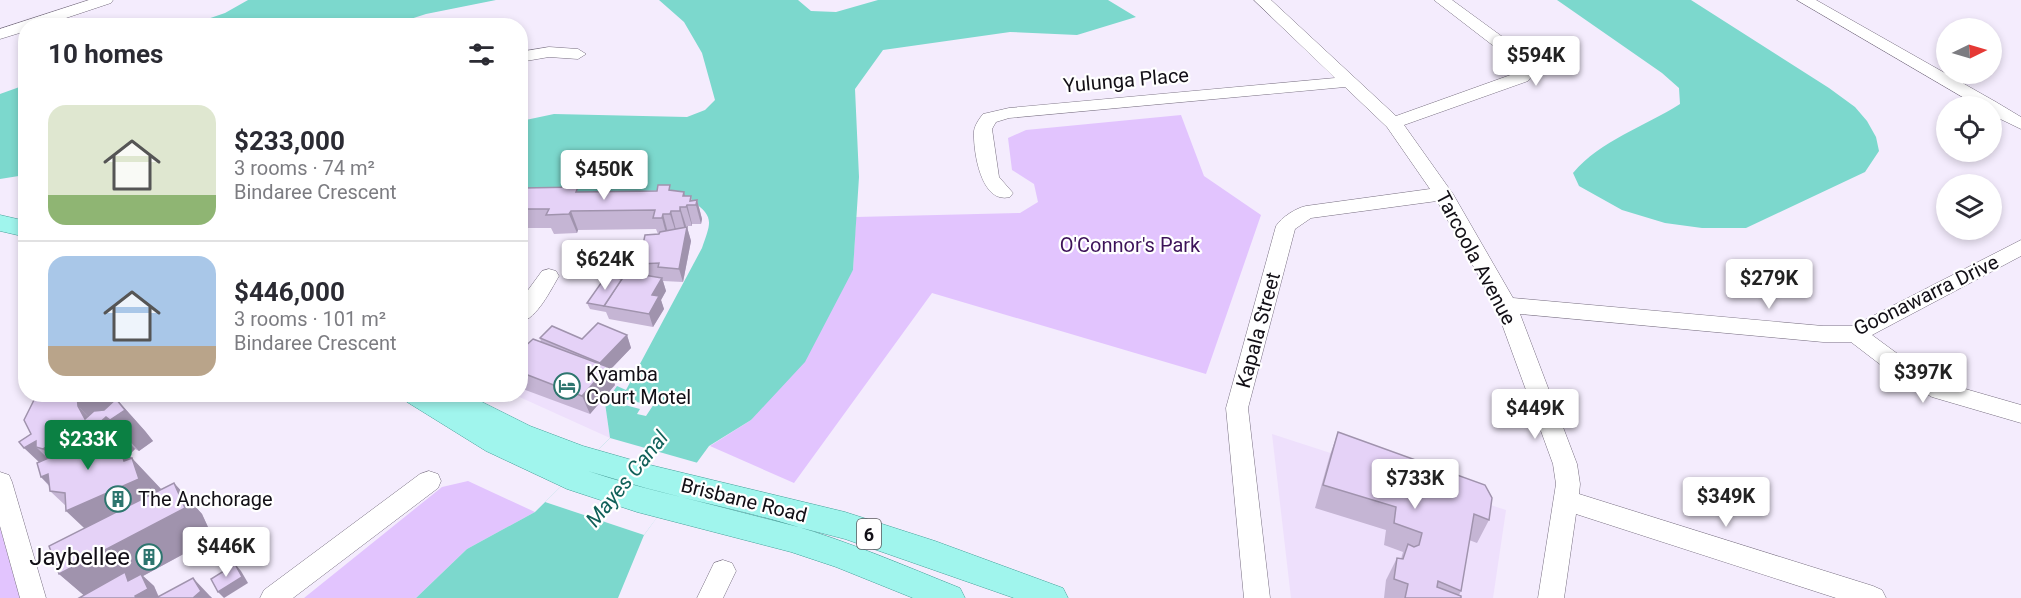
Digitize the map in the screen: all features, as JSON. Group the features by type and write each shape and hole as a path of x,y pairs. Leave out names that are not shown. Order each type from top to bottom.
{"main road":[{"path":"0,223 18,227"},
{"path":"0,237 18,239"},
{"name":"Brisbane Road","path":"428,402 454,421 489,441 674,496 814,545 949,598"},
{"name":"Brisbane Road","path":"469,403 574,466"},
{"name":"Brisbane Road","path":"674,496 816,518 892,540 1052,598"}],"street":[{"path":"46,18 80,0"},
{"path":"48,18 105,0"},
{"name":"Tarcoola Avenue","path":"1262,0 1393,123 1443,194 1506,305 1561,448 1567,474 1566,500 1554,591"},
{"path":"1393,123 1522,77 1528,70 1524,62 1442,0"},
{"path":"1805,0 1972,96"},
{"path":"0,34 18,28"},
{"path":"528,56 549,52 578,54"},
{"name":"Yulunga Place","path":"1003,193 990,179 983,129 989,118 1009,113 1349,82"},
{"path":"2002,113 2021,124"},
{"name":"Kapala Street","path":"1257,598 1237,408 1286,226 1306,212 1443,194"},
{"name":"Goonawarra Drive","path":"1506,305 1603,312 1791,332 1856,334 2021,247"},
{"path":"528,306 549,276"},
{"path":"1856,334 1891,363 1919,380 1953,396 2021,414"},
{"path":"273,598 429,481"},
{"path":"0,482 33,598"},
{"path":"1566,500 1873,598"},
{"path":"710,598 723,571"}],"shaded area":[{"name":"Kyamba Court Motel","path":"528,350 617,386 605,403 610,438 528,401"},
{"path":"1272,434 1506,510 1493,598 1291,598"}],"green space":[{"name":"O'Connor's Park","path":"1181,115 1204,176 1261,215 1206,374 932,293 794,483 710,446 751,420 853,270 856,217 1020,213 1038,202 1034,184 1012,170 1008,138 1026,130"},
{"path":"468,481 535,512 467,549 416,598 304,598 442,487"},
{"path":"0,527 20,598 0,598"}],"water":[{"path":"248,0 496,0 414,18 210,18"},
{"name":"Mayes Canal","path":"659,0 798,0 811,11 836,12 878,0 1108,0 1136,17 1077,35 1010,32 883,50 855,89 859,177 853,270 805,362 751,420 709,446 644,535 618,598 416,598 467,549 535,512 610,438 605,403 617,386 626,390 702,248 709,221 704,211 691,200 528,199 528,120 554,114 687,117 705,110 715,100 702,53 684,22"},
{"path":"1557,0 1691,0 1855,107 1867,121 1876,137 1879,151 1865,172 1746,228 1702,228 1665,223 1622,210 1579,186 1573,173 1596,152 1680,104 1679,88 1662,73"},
{"path":"18,88 18,176 0,179 0,94"}],"pier":[{"path":"609,395 645,404 649,399 656,401 646,416 637,414 640,409 606,400"},
{"path":"610,438 698,463 644,535 545,502"}],"building":[{"path":"658,185 670,185 669,190 684,192 683,196 691,196 690,201 697,200 696,205 680,207 680,211 663,214 662,218 653,218 655,210 571,211 569,214 546,215 549,209 528,209 528,188 578,187 576,192 657,191"},
{"path":"687,227 679,269 658,267 659,263 639,264 645,235"},
{"path":"626,272 662,278 652,295 659,296 649,314 604,306"},
{"path":"606,276 622,279 604,306 587,303"},
{"path":"598,323 627,335 600,363 540,338 552,326 582,339"},
{"path":"533,339 608,367 582,396 528,375 528,344"},
{"path":"33,402 78,402 85,419 94,411 104,410 113,402 118,402 125,410 110,420 106,417 97,425 74,433 61,444 55,442 43,449 36,447 36,441 24,448 19,442 31,434 24,420"},
{"path":"107,432 112,452 120,448 124,461 132,458 139,479 66,511 65,493 50,491 48,474 41,477 37,463"},
{"path":"1338,432 1485,485 1492,498 1489,520 1474,514 1461,591 1438,581 1437,587 1461,596 1461,598 1405,598 1408,584 1394,579 1397,558 1403,559 1408,544 1414,547 1419,545 1422,533 1394,523 1396,507 1323,485"},
{"path":"174,483 185,508 59,574 49,546"},
{"path":"235,564 242,577 218,592 211,579"},
{"path":"125,572 128,581 141,574 148,589 135,596 136,598 79,598"},
{"path":"193,578 201,591 193,598 156,598"}],"place":[{"name":"Kyamba Court Motel","path":"567,386"},
{"name":"The Anchorage","path":"118,499"},
{"name":"Jaybellee","path":"149,557"}]}
